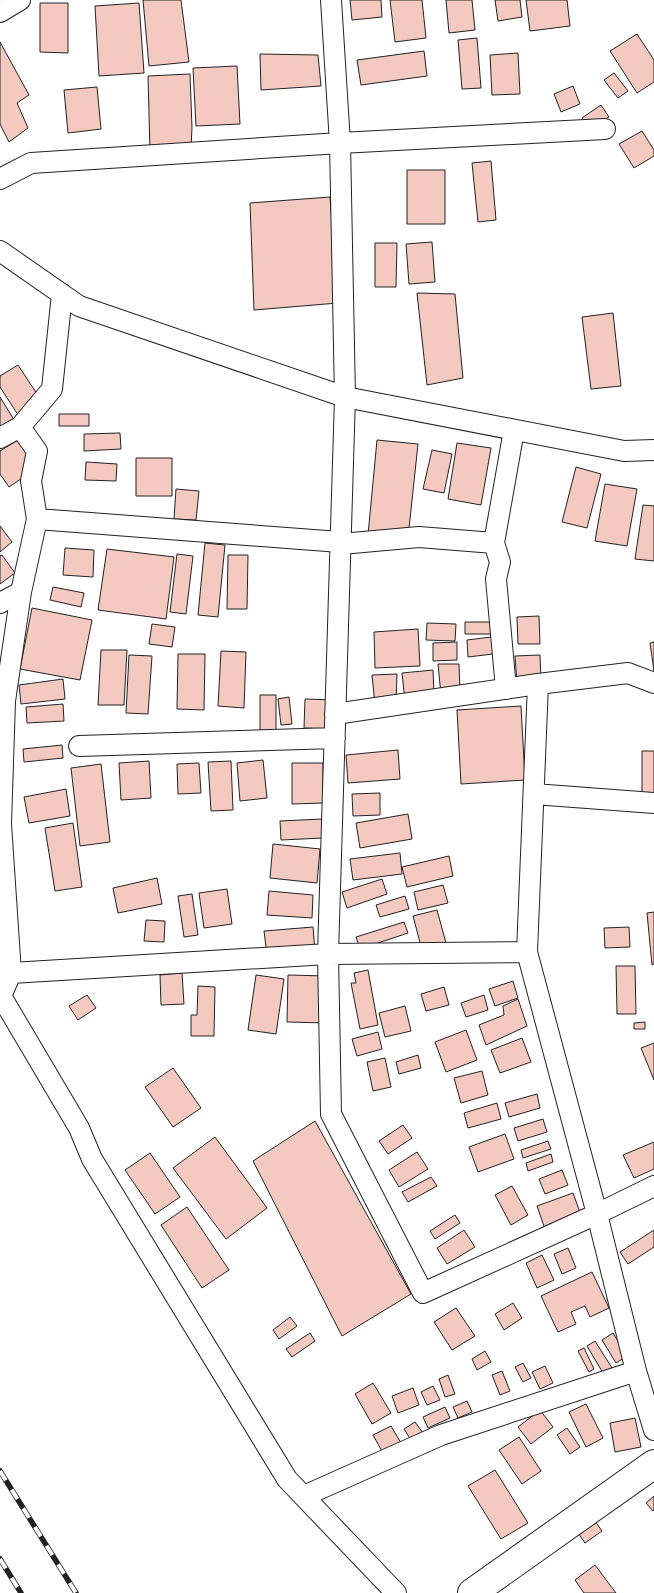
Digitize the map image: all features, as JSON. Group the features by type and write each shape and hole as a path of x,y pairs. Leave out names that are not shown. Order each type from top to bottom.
{"main road":[{"path":"472,1593 654,1464"}],"street":[{"path":"0,12 20,0"},
{"path":"331,0 340,143 345,397 328,954 331,1114 424,1293 654,1186"},
{"path":"0,179 31,163 340,143 605,129"},
{"path":"0,251 79,306 345,397 624,451 654,450"},
{"path":"0,438 20,427 52,388 62,294"},
{"path":"20,427 36,451 31,481 37,519 21,592 6,701 2,815 5,965 1,996 79,1128 92,1159 287,1479 396,1593"},
{"path":"506,689 496,579 500,562 494,543 514,430"},
{"path":"37,519 340,542 341,544 419,537 494,543"},
{"path":"0,603 21,592"},
{"path":"335,714 538,684 628,673 654,683"},
{"path":"538,684 527,952 597,1214 636,1371 654,1430"},
{"path":"79,746 335,738"},
{"path":"534,794 654,803"},
{"path":"5,965 328,954 527,952"},
{"path":"304,1496 441,1435 636,1371"}],"building":[{"path":"143,0 181,0 189,62 149,66"},
{"path":"350,0 381,0 382,17 352,20"},
{"path":"390,0 422,0 426,38 395,42"},
{"path":"446,0 472,0 475,30 449,33"},
{"path":"495,0 520,0 522,17 498,21"},
{"path":"526,0 567,0 570,26 530,31"},
{"path":"40,3 68,3 68,53 40,52"},
{"path":"139,3 144,73 99,76 95,6"},
{"path":"637,34 654,60 654,82 637,93 610,51"},
{"path":"477,38 481,88 462,89 458,40"},
{"path":"0,42 29,95 17,103 28,128 9,142 0,124"},
{"path":"424,51 427,76 361,85 357,60"},
{"path":"518,53 520,94 492,95 490,55"},
{"path":"260,54 318,55 321,86 261,90"},
{"path":"237,66 240,124 196,126 193,68"},
{"path":"614,73 628,91 618,98 604,80"},
{"path":"190,74 191,147 150,152 148,76"},
{"path":"573,86 580,104 561,112 554,94"},
{"path":"97,87 101,129 68,133 64,90"},
{"path":"601,105 609,117 590,130 582,118"},
{"path":"642,131 654,150 654,156 634,168 619,144"},
{"path":"491,161 496,220 478,222 472,163"},
{"path":"407,170 445,170 445,224 407,224"},
{"path":"330,197 338,303 254,310 250,203"},
{"path":"432,242 435,282 409,284 406,244"},
{"path":"375,243 397,243 396,287 375,287"},
{"path":"417,293 455,294 463,378 427,385"},
{"path":"613,313 621,386 591,389 582,317"},
{"path":"18,365 45,406 22,421 0,387 0,376"},
{"path":"0,397 16,423 0,433"},
{"path":"59,414 89,414 89,426 59,426"},
{"path":"120,433 121,449 84,451 84,434"},
{"path":"24,436 43,464 9,487 0,474 0,451"},
{"path":"377,440 418,444 408,538 368,535"},
{"path":"457,443 491,448 481,505 448,499"},
{"path":"432,450 452,454 444,493 423,489"},
{"path":"136,458 172,458 172,496 136,496"},
{"path":"86,462 117,464 116,481 85,480"},
{"path":"576,467 601,474 587,528 562,522"},
{"path":"605,484 637,489 627,546 595,541"},
{"path":"176,489 199,491 196,520 174,519"},
{"path":"643,505 654,506 654,561 635,559"},
{"path":"0,526 12,542 0,552"},
{"path":"205,543 225,545 218,617 198,615"},
{"path":"65,548 94,550 93,577 63,575"},
{"path":"107,549 174,557 166,619 98,610"},
{"path":"177,554 193,556 186,614 170,612"},
{"path":"2,555 15,573 0,584 0,556"},
{"path":"228,555 248,555 247,609 227,609"},
{"path":"53,587 84,593 81,607 50,600"},
{"path":"32,608 92,620 80,680 20,669"},
{"path":"539,616 540,644 518,644 517,617"},
{"path":"465,622 500,622 500,634 465,634"},
{"path":"427,623 456,624 455,641 426,640"},
{"path":"152,624 175,627 172,647 149,644"},
{"path":"418,629 420,666 375,668 374,632"},
{"path":"499,636 501,653 468,657 467,640"},
{"path":"457,642 457,660 433,661 433,643"},
{"path":"654,642 654,671 650,643"},
{"path":"101,650 127,650 124,705 98,705"},
{"path":"221,651 246,652 244,708 218,706"},
{"path":"178,654 205,654 204,710 177,709"},
{"path":"129,655 152,656 148,714 126,713"},
{"path":"540,655 541,681 517,684 515,656"},
{"path":"438,664 459,664 460,693 441,695"},
{"path":"433,670 434,695 405,701 402,673"},
{"path":"397,674 396,703 375,705 372,675"},
{"path":"63,679 65,699 21,704 19,685"},
{"path":"260,695 276,695 276,731 260,731"},
{"path":"289,697 292,724 281,725 278,699"},
{"path":"305,699 336,700 334,729 304,728"},
{"path":"63,704 64,721 27,723 26,707"},
{"path":"521,706 525,780 461,784 457,710"},
{"path":"62,745 63,758 24,762 23,749"},
{"path":"398,750 400,779 348,783 346,755"},
{"path":"642,751 654,751 654,793 642,793"},
{"path":"263,760 267,798 240,801 237,763"},
{"path":"149,761 151,798 121,800 119,763"},
{"path":"231,761 233,810 211,811 208,762"},
{"path":"199,763 201,793 178,794 177,764"},
{"path":"292,763 323,763 323,803 292,804"},
{"path":"101,764 110,842 80,846 71,768"},
{"path":"66,789 70,816 29,823 24,797"},
{"path":"380,793 380,815 353,816 352,794"},
{"path":"408,814 412,839 360,848 356,823"},
{"path":"322,819 323,838 281,840 280,821"},
{"path":"73,823 82,887 55,891 45,828"},
{"path":"273,844 320,849 317,883 270,878"},
{"path":"400,853 402,874 353,880 350,859"},
{"path":"449,856 453,876 407,887 402,867"},
{"path":"157,878 162,904 118,913 113,888"},
{"path":"382,879 387,894 347,908 342,892"},
{"path":"443,885 448,903 418,910 414,892"},
{"path":"227,889 232,924 204,928 199,893"},
{"path":"269,891 313,895 312,918 267,915"},
{"path":"192,894 198,935 184,937 178,896"},
{"path":"405,896 409,909 380,917 376,905"},
{"path":"437,910 446,943 422,950 413,916"},
{"path":"654,912 654,964 652,965 647,913"},
{"path":"146,920 165,921 164,942 144,941"},
{"path":"404,922 408,933 360,949 356,937"},
{"path":"313,927 315,951 267,955 264,931"},
{"path":"629,927 630,947 605,948 604,928"},
{"path":"616,966 635,966 636,1014 617,1014"},
{"path":"368,970 378,1025 360,1029 351,983 356,983 354,973"},
{"path":"182,973 184,1004 161,1005 160,975"},
{"path":"256,975 284,979 276,1034 248,1030"},
{"path":"288,975 327,976 327,1023 287,1022"},
{"path":"513,981 518,998 495,1006 489,989"},
{"path":"198,986 215,987 214,1036 191,1036 191,1015 197,1015"},
{"path":"444,987 449,1005 426,1011 421,994"},
{"path":"87,995 96,1008 78,1020 69,1006"},
{"path":"484,995 488,1010 466,1017 461,1003"},
{"path":"518,999 527,1026 486,1045 479,1025 504,1015 503,1006"},
{"path":"405,1006 411,1031 385,1037 379,1013"},
{"path":"645,1022 645,1029 634,1029 634,1023"},
{"path":"466,1030 477,1060 446,1072 435,1042"},
{"path":"378,1032 382,1049 357,1056 352,1039"},
{"path":"522,1038 531,1062 500,1073 491,1050"},
{"path":"654,1043 654,1080 641,1048"},
{"path":"418,1055 421,1068 399,1074 396,1062"},
{"path":"385,1058 391,1087 373,1091 367,1062"},
{"path":"173,1068 201,1108 173,1127 145,1087"},
{"path":"482,1071 488,1095 461,1103 454,1078"},
{"path":"537,1094 540,1108 509,1117 505,1103"},
{"path":"497,1103 501,1119 468,1128 464,1113"},
{"path":"543,1119 547,1132 518,1141 514,1128"},
{"path":"315,1121 411,1294 342,1336 253,1161"},
{"path":"403,1125 412,1138 388,1154 379,1141"},
{"path":"505,1134 514,1159 478,1172 469,1147"},
{"path":"215,1137 267,1208 226,1239 173,1168"},
{"path":"548,1141 551,1149 523,1158 521,1150"},
{"path":"654,1142 654,1169 634,1178 623,1155"},
{"path":"417,1152 428,1169 399,1187 389,1170"},
{"path":"150,1153 180,1197 155,1214 125,1170"},
{"path":"551,1154 553,1162 528,1171 526,1163"},
{"path":"562,1170 568,1185 545,1194 539,1179"},
{"path":"431,1177 437,1186 408,1202 402,1192"},
{"path":"512,1186 528,1215 511,1225 495,1195"},
{"path":"573,1193 581,1215 545,1229 537,1206"},
{"path":"187,1207 229,1270 202,1288 161,1225"},
{"path":"455,1215 460,1223 435,1239 430,1231"},
{"path":"464,1230 475,1247 447,1264 437,1248"},
{"path":"654,1230 654,1247 628,1264 620,1252"},
{"path":"568,1248 576,1268 562,1274 554,1254"},
{"path":"542,1255 554,1280 537,1288 526,1263"},
{"path":"592,1272 609,1308 590,1317 585,1306 571,1312 576,1324 558,1332 541,1296"},
{"path":"513,1303 522,1318 504,1330 495,1314"},
{"path":"456,1308 475,1336 452,1350 434,1322"},
{"path":"290,1317 297,1326 279,1339 273,1330"},
{"path":"310,1333 315,1341 292,1357 286,1349"},
{"path":"613,1333 627,1356 616,1363 602,1340"},
{"path":"595,1341 612,1368 603,1373 587,1346"},
{"path":"584,1348 594,1369 589,1372 578,1351"},
{"path":"485,1351 491,1362 477,1370 472,1359"},
{"path":"523,1363 531,1378 523,1382 515,1367"},
{"path":"545,1366 553,1383 540,1389 532,1372"},
{"path":"502,1371 510,1391 500,1395 492,1375"},
{"path":"448,1375 455,1394 445,1397 439,1379"},
{"path":"373,1383 391,1413 372,1424 355,1394"},
{"path":"433,1386 440,1400 427,1405 421,1392"},
{"path":"413,1388 419,1405 398,1413 392,1396"},
{"path":"467,1401 472,1412 458,1418 453,1407"},
{"path":"586,1404 603,1438 586,1447 569,1412"},
{"path":"445,1407 450,1418 428,1428 423,1417"},
{"path":"540,1410 553,1427 531,1444 518,1427"},
{"path":"635,1418 641,1447 615,1452 610,1423"},
{"path":"415,1422 423,1433 411,1440 404,1429"},
{"path":"391,1426 401,1443 383,1453 373,1435"},
{"path":"567,1428 580,1447 570,1454 557,1435"},
{"path":"519,1437 541,1471 522,1484 499,1450"},
{"path":"495,1470 528,1523 501,1539 468,1486"},
{"path":"654,1496 654,1510 653,1511 646,1503"},
{"path":"595,1521 602,1531 585,1543 578,1533"},
{"path":"595,1565 616,1593 584,1593 575,1580"}],"railway":[{"path":"0,1471 76,1593"},
{"path":"0,1559 21,1593"}]}
